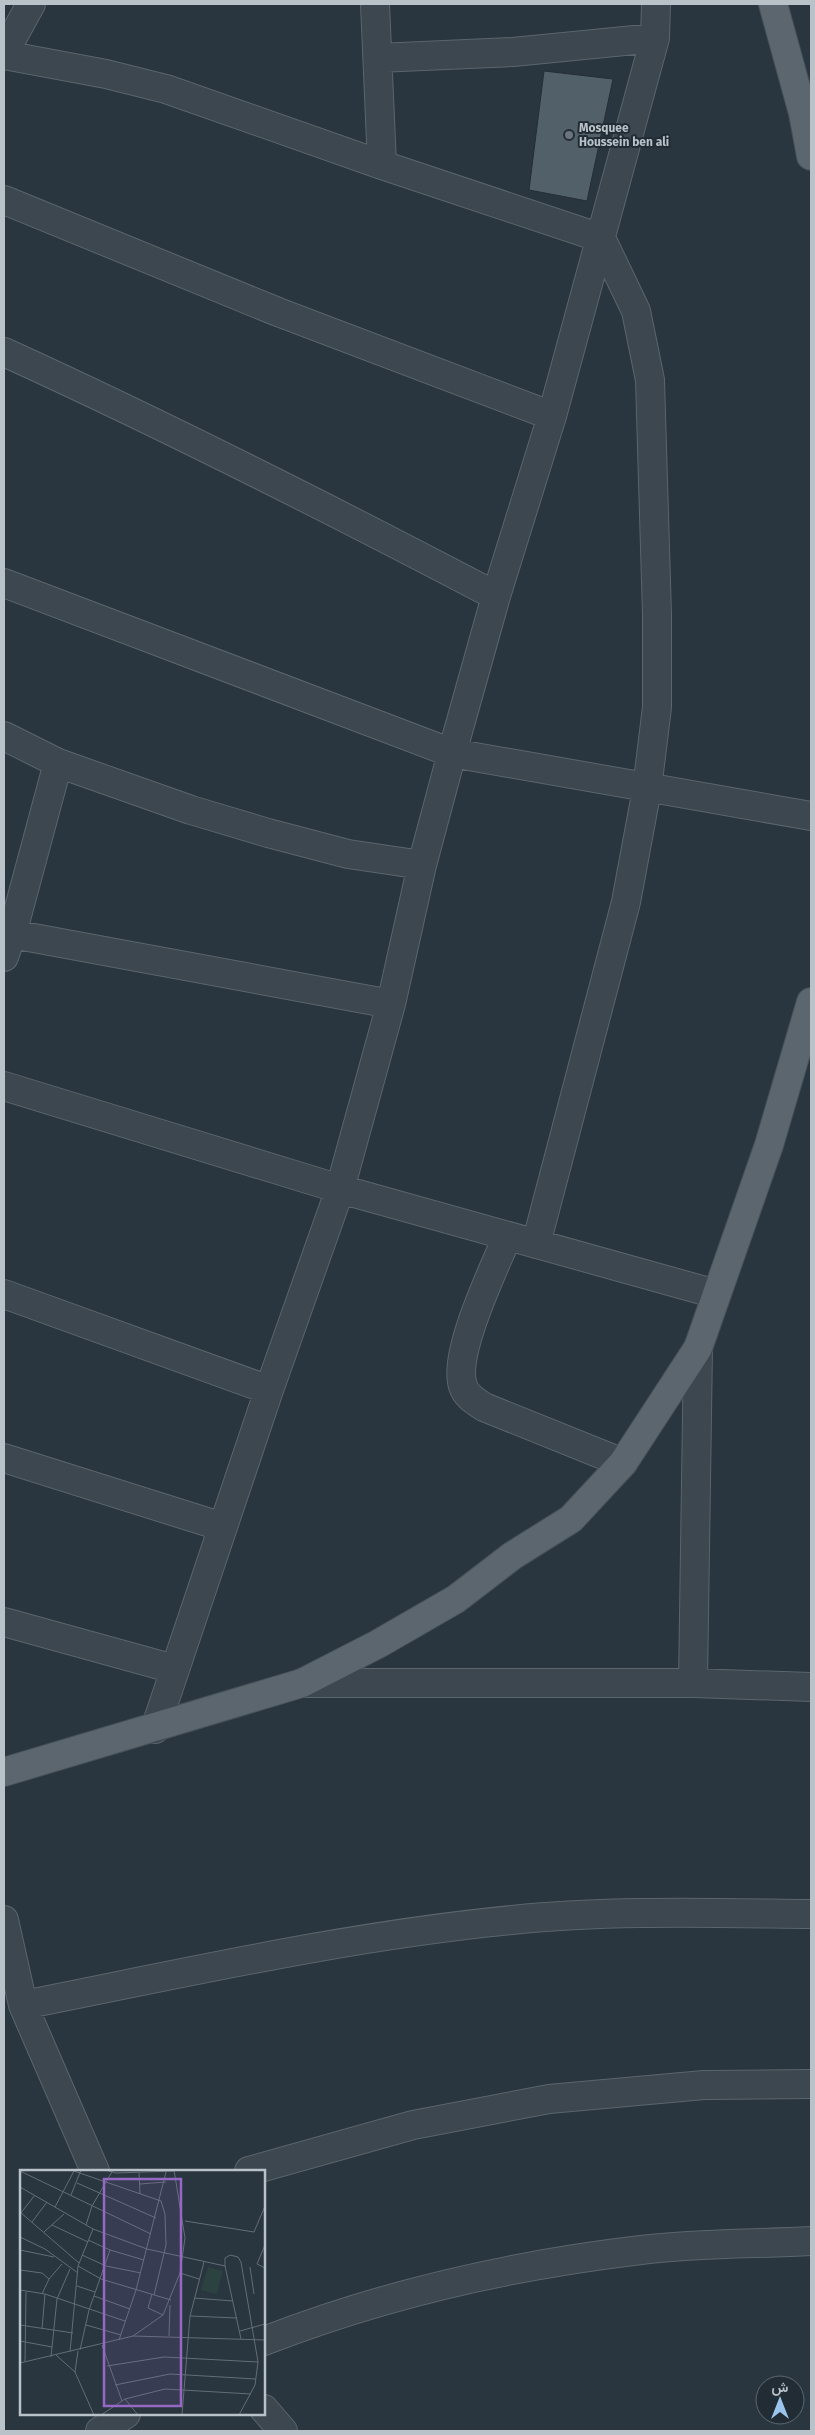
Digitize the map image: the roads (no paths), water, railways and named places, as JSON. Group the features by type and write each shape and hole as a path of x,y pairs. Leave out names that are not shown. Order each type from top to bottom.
{"main road":[{"path":"773,4 803,113 811,156"},
{"path":"4,1772 302,1683 378,1644 456,1600 512,1556 571,1519 623,1464 698,1348 769,1146 811,1006"}],"street":[{"path":"32,4 4,54 106,74 166,89 382,165 601,238 636,311 650,380 657,615 657,707 647,788 626,902 536,1244"},
{"path":"375,4 382,165"},
{"path":"155,1728 269,1390 340,1189 391,1004 422,865 452,753 496,596 552,416 655,38 656,4"},
{"path":"378,58 514,52 655,38"},
{"path":"4,200 278,312 552,416"},
{"path":"4,352 124,407 300,493 496,596"},
{"path":"4,583 452,753 811,816"},
{"path":"4,736 58,763 191,810 348,854 422,865"},
{"path":"58,763 7,941 391,1004"},
{"path":"4,1086 340,1189 716,1294"},
{"path":"507,1237 468,1335 460,1374 463,1387 470,1398 484,1407 623,1464"},
{"path":"4,1294 269,1390"},
{"path":"693,1683 698,1348"},
{"path":"4,1458 223,1527"},
{"path":"4,1622 174,1669"},
{"path":"302,1683 693,1683 811,1687"},
{"path":"23,2005 322,1946 512,1920 636,1912 811,1914"},
{"path":"4,1920 23,2005 95,2170"},
{"path":"253,2170 413,2125 549,2099 704,2085 811,2084"},
{"path":"265,2340 390,2299 514,2268 643,2249 811,2241"},
{"path":"265,2410 283,2431"},
{"path":"100,2431 124,2415"}],"place":[{"name":"Mosquee Houssein ben ali","path":"569,135"}]}
